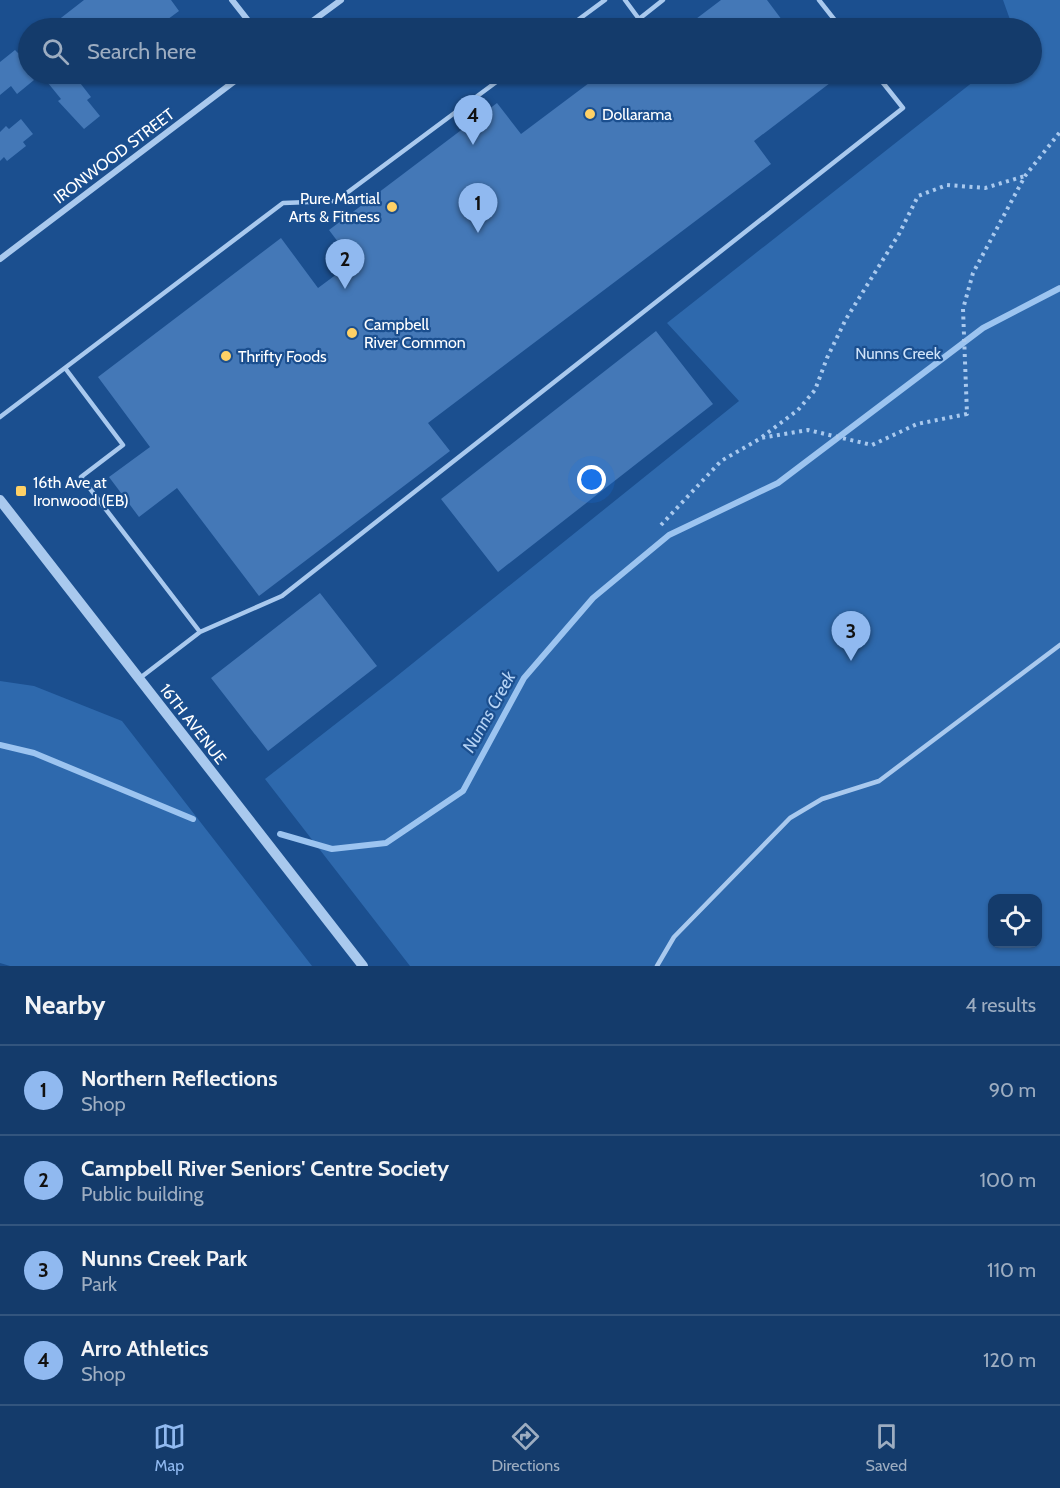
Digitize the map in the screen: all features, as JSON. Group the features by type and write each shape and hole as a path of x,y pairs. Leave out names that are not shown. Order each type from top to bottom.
{"street":[{"path":"232,0 246,18"},
{"path":"317,18 341,0"},
{"name":"IRONWOOD STREET","path":"0,260 231,84"},
{"name":"16TH AVENUE","path":"0,500 363,966"}],"lane":[{"path":"581,18 605,0"},
{"path":"625,0 638,18"},
{"path":"640,18 663,0"},
{"path":"819,0 833,18"},
{"path":"0,417 283,203 336,201 494,84"},
{"path":"139,678 200,632 282,596 903,108 884,84"},
{"path":"65,368 123,445 81,477 200,632"},
{"path":"657,966 674,937 790,818 822,800 879,781 1060,645"}],"path":[{"path":"761,438 808,430 872,445 917,424 967,414 963,309 973,273 1025,176 1060,132"},
{"path":"661,525 721,461 761,438 798,410 815,390 827,358 846,319 899,234 918,196 947,185 985,188 1025,176"}],"green space":[{"path":"1003,0 1060,0 1060,966 410,966 265,779 739,401 667,323 970,84 1042,84 1042,18 1009,18"},
{"path":"0,681 34,686 122,721 312,966 10,966 0,963"}],"building":[{"path":"84,0 171,0 179,11 170,18 61,18"},
{"path":"721,0 767,0 780,18 697,18"},
{"path":"15,50 18,53 18,84 29,84 17,94 11,86 0,95 0,62"},
{"path":"49,84 81,84 91,97 87,100 100,116 84,129 58,101 61,99"},
{"name":"Campbell River Common","path":"588,84 829,84 754,141 771,164 428,423 450,451 259,596 177,488 139,517 109,477 150,447 98,377 281,238 318,288 353,262 329,230 497,103 521,134"},
{"path":"21,119 33,134 23,142 26,146 7,161 4,157 0,161 0,132 6,126 9,129"},
{"path":"656,331 713,404 498,572 441,499"},
{"path":"320,593 377,666 268,751 211,678"}],"waterway":[{"name":"Nunns Creek","path":"280,834 332,849 386,843 463,791 524,678 593,598 669,535 778,483 983,328 1060,288"},
{"name":"Nunns Creek","path":"0,745 34,753 193,819"}],"place":[{"name":"Dollarama","path":"590,114"},
{"name":"Arro Athletics","path":"473,145"},
{"name":"Pure Martial Arts & Fitness","path":"392,207"},
{"name":"Northern Reflections","path":"478,233"},
{"name":"Campbell River Seniors' Centre Society","path":"345,289"},
{"name":"Campbell River Common","path":"352,333"},
{"name":"Thrifty Foods","path":"226,356"},
{"name":"16th Ave at Ironwood (EB)","path":"21,491"},
{"name":"Nunns Creek Park","path":"851,661"}]}
